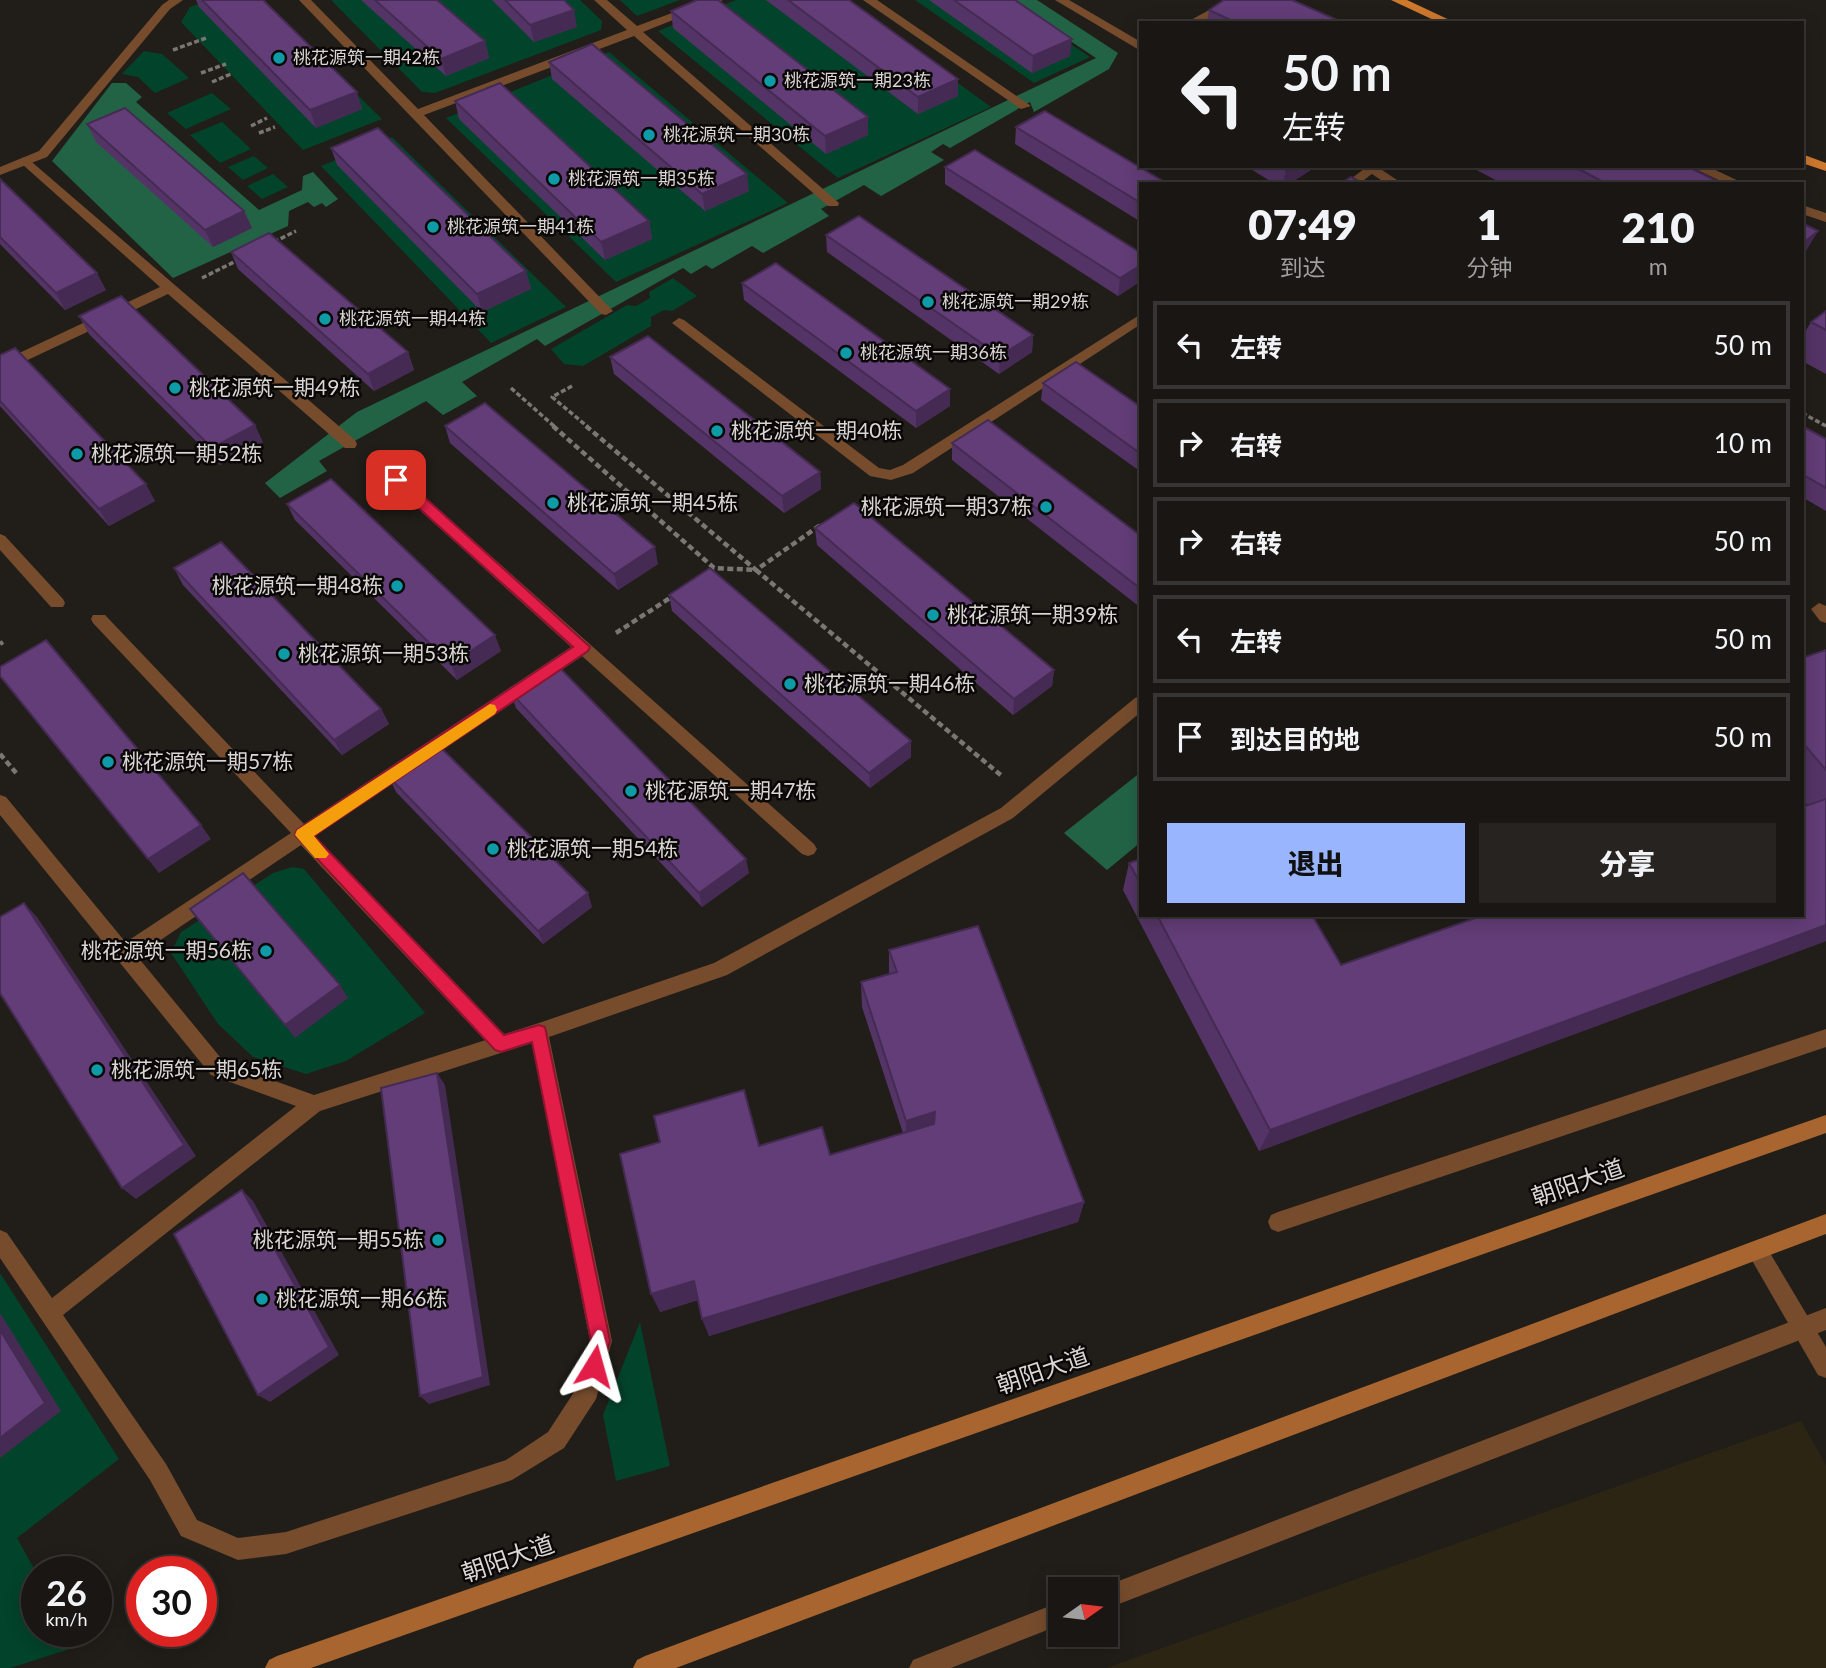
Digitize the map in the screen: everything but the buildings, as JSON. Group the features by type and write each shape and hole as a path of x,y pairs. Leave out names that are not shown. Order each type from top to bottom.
{"main road":[{"path":"1397,0 1445,21"},
{"path":"1804,159 1826,167"},
{"name":"朝阳大道","path":"277,1668 1826,1124"},
{"path":"645,1668 1826,1224"}],"street":[{"path":"0,171 43,154 166,7 177,0"},
{"path":"305,0 607,311"},
{"path":"600,0 833,203"},
{"path":"416,114 718,0"},
{"path":"869,0 1025,106"},
{"path":"1061,0 1139,46"},
{"path":"1195,21 1237,0"},
{"path":"26,161 350,444"},
{"path":"1352,182 1369,168 1394,182"},
{"path":"1700,168 1734,182"},
{"path":"1804,210 1826,218"},
{"path":"0,368 171,290"},
{"path":"679,323 875,472 891,475 908,469 1139,319"},
{"path":"375,461 808,849"},
{"path":"0,540 57,603"},
{"path":"99,619 501,1044"},
{"path":"124,954 583,647"},
{"path":"50,1313 314,1104 539,1032 720,969 1007,813 1139,705"},
{"path":"0,802 218,1069 314,1104"},
{"path":"0,1240 158,1472 190,1528 238,1549 286,1543 512,1469 556,1440 588,1391 601,1341 539,1032"},
{"path":"1278,1222 1826,1038"},
{"path":"1757,1250 1826,1367"},
{"path":"1118,1592 1826,1319"},
{"path":"921,1668 1048,1619"}],"path":[{"path":"173,50 206,38"},
{"path":"201,73 226,64"},
{"path":"212,82 230,74"},
{"path":"251,126 267,118"},
{"path":"259,133 275,127"},
{"path":"271,243 296,231"},
{"path":"171,290 247,256"},
{"path":"572,386 552,397 1027,797"},
{"path":"511,388 714,568"},
{"path":"1804,414 1826,426"},
{"path":"703,575 714,568 755,570 819,526 828,532"},
{"path":"583,647 604,641 681,590"}],"shaded area":[{"path":"1801,1421 1826,1465 1826,1668 1106,1668"}],"green space":[{"path":"209,0 261,0 382,119 303,150 181,22 190,7"},
{"path":"331,0 580,0 602,21 601,30 435,93 422,92"},
{"path":"620,0 680,0 637,16"},
{"path":"736,0 844,0 991,107 838,178 658,31"},
{"path":"915,0 1004,0 1090,57 1034,83"},
{"path":"1009,0 1037,0 1118,53 1109,69 1034,112 1030,102 950,148 943,144 931,152 944,160 881,196 864,185 821,209 829,216 763,253 752,246 712,269 706,265 691,274 683,268 545,346 537,339 462,382 477,396 443,415 426,401 319,461 327,471 280,498 265,483 357,412 1096,58"},
{"path":"144,51 162,54 189,78 155,93 138,77 122,74"},
{"path":"609,52 788,203 616,282 446,118"},
{"path":"112,83 126,83 142,97 136,102 259,210 302,190 303,176 313,172 338,199 326,207 322,203 314,207 308,202 289,211 288,226 173,278 52,161"},
{"path":"212,93 231,109 186,129 167,113"},
{"path":"222,122 251,149 220,163 190,135"},
{"path":"392,137 566,307 491,343 321,166"},
{"path":"254,156 268,168 243,180 228,167"},
{"path":"273,174 288,187 262,199 247,186"},
{"path":"673,278 697,296 672,311 664,310 651,317 651,326 583,366 564,364 551,349 627,305 636,306 650,298 649,292"},
{"path":"1139,774 1139,844 1107,870 1064,833"},
{"path":"292,867 304,869 425,1013 346,1061 306,1074 253,1057 218,1024 171,953 181,932 273,873"},
{"path":"0,1273 119,1459 17,1538 27,1556 21,1556 21,1647 76,1647 10,1668 0,1668"},
{"path":"640,1322 670,1466 616,1481 603,1415"}],"slow traffic":[{"path":"321,854 303,835 490,710"}],"place":[{"name":"桃花源筑一期42栋","path":"279,58"},
{"name":"桃花源筑一期23栋","path":"770,81"},
{"name":"桃花源筑一期30栋","path":"649,135"},
{"name":"桃花源筑一期35栋","path":"554,179"},
{"name":"桃花源筑一期41栋","path":"433,227"},
{"name":"桃花源筑一期29栋","path":"928,302"},
{"name":"桃花源筑一期44栋","path":"325,319"},
{"name":"桃花源筑一期36栋","path":"846,353"},
{"name":"桃花源筑一期49栋","path":"175,388"},
{"name":"桃花源筑一期40栋","path":"717,431"},
{"name":"桃花源筑一期52栋","path":"77,454"},
{"name":"桃花源筑一期45栋","path":"553,503"},
{"name":"桃花源筑一期37栋","path":"1046,507"},
{"name":"桃花源筑一期48栋","path":"397,586"},
{"name":"桃花源筑一期39栋","path":"933,615"},
{"name":"桃花源筑一期53栋","path":"284,654"},
{"name":"桃花源筑一期46栋","path":"790,684"},
{"name":"桃花源筑一期57栋","path":"108,762"},
{"name":"桃花源筑一期47栋","path":"631,791"},
{"name":"桃花源筑一期54栋","path":"493,849"},
{"name":"桃花源筑一期56栋","path":"266,951"},
{"name":"桃花源筑一期65栋","path":"97,1070"},
{"name":"桃花源筑一期55栋","path":"438,1240"},
{"name":"桃花源筑一期66栋","path":"262,1299"}],"route":[{"path":"396,480 583,647 303,835 501,1044 539,1032 601,1341 594,1366"}]}
